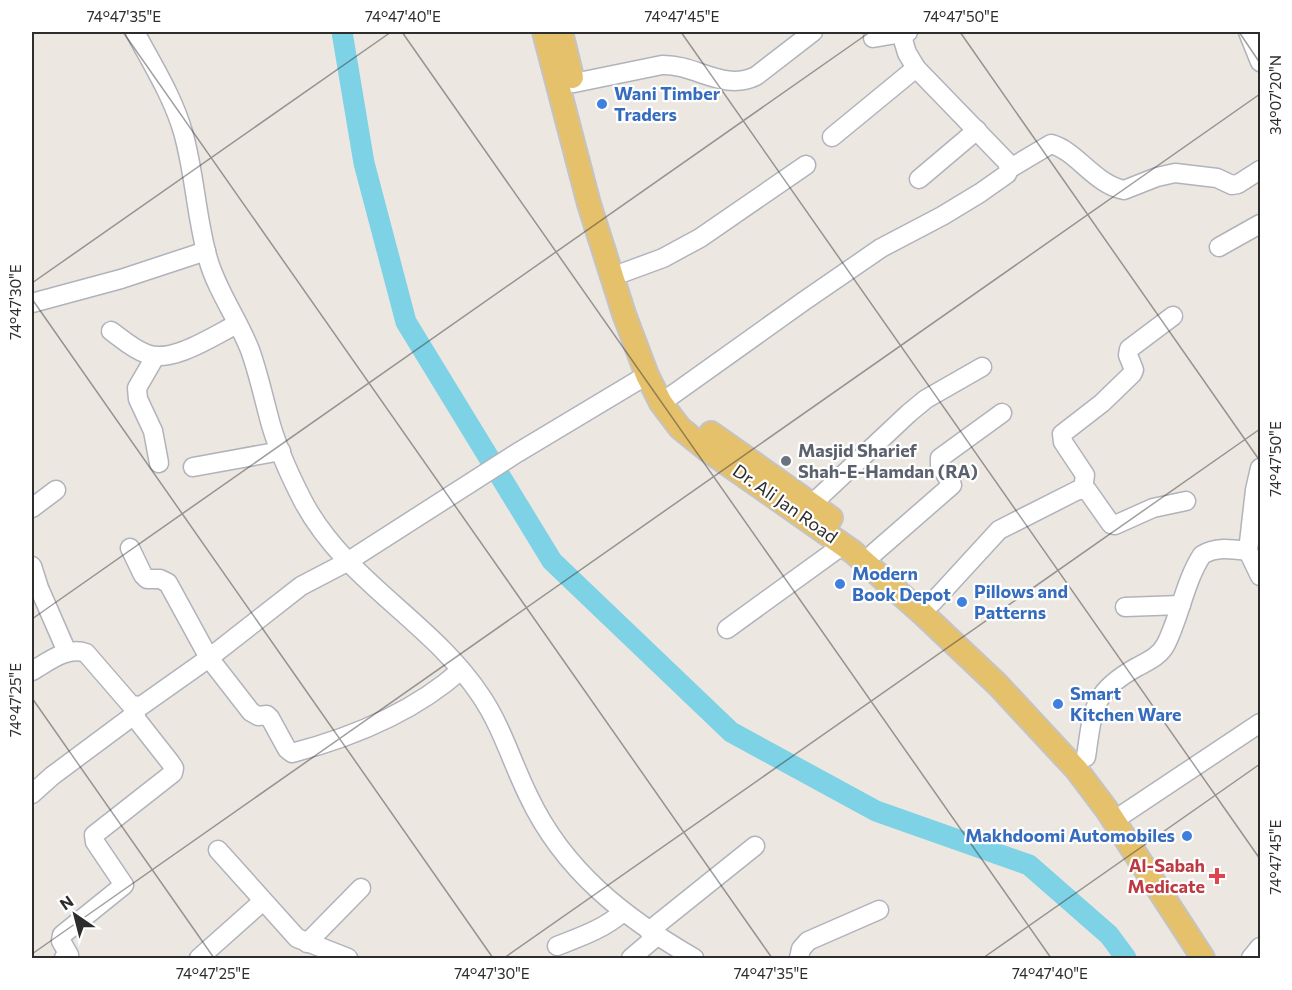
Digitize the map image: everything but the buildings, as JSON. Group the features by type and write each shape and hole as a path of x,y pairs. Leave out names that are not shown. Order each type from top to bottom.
{"main road":[{"name":"Dr. Ali Jan Road","path":"544,32 589,204 624,314 647,375 667,398 696,422 812,504 874,553 932,603 1048,715 1086,757 1125,813 1218,958"},
{"name":"Dr. Ali Jan Road","path":"561,32 594,177 624,272 665,384 667,398 680,428 843,545 923,614 998,685 1076,769 1119,827 1203,958"}],"street":[{"path":"136,32 176,110 183,133 206,251 214,275 249,347 281,451 306,505 327,538 347,562 440,646 480,694 494,717 528,796 545,828 565,857 623,912 653,934 694,958"},
{"path":"574,83 673,64 684,66 720,81 745,82 813,32"},
{"path":"873,38 905,32 908,53 916,68 1007,162 1009,169"},
{"path":"1248,32 1260,62"},
{"path":"832,137 916,68"},
{"path":"919,178 977,130"},
{"path":"667,398 881,248 980,193 1003,178 1009,169 1051,144 1065,151 1102,180 1124,190 1157,177 1175,173 1217,178 1232,185 1238,184 1260,170"},
{"path":"624,272 663,258 700,238 806,165"},
{"path":"1219,247 1260,224"},
{"path":"32,303 122,279 206,251"},
{"path":"1083,489 1085,475 1063,442 1062,434 1102,403 1132,374 1134,370 1128,355 1129,349 1173,316"},
{"path":"111,331 145,354 155,357 182,351 237,324"},
{"path":"155,357 137,388 138,399 153,431 159,463"},
{"path":"812,504 926,399 982,367"},
{"path":"32,795 134,710 209,658 302,586 347,562 517,453 647,375"},
{"path":"874,553 952,485 940,465 940,458 1002,413"},
{"path":"193,466 281,451"},
{"path":"1260,468 1255,490 1252,537 1260,576"},
{"path":"1083,489 1090,494 1109,521 1115,525 1153,508 1186,501"},
{"path":"932,603 999,530 1083,489"},
{"path":"32,508 56,490"},
{"path":"1086,757 1091,721 1097,701 1106,688 1160,653 1202,555 1252,537"},
{"path":"727,629 843,545"},
{"path":"130,548 147,579 160,579 168,583 209,658 251,712 255,715 267,715 270,718 287,749 292,753 360,731 389,717 432,694 461,669"},
{"path":"32,566 39,588 67,652"},
{"path":"1125,607 1181,605"},
{"path":"32,672 67,652 78,650 86,653 134,710 174,768 173,773 94,835 95,842 124,885 62,935 61,941 69,955 64,958"},
{"path":"1125,813 1260,723"},
{"path":"631,958 653,934 755,846"},
{"path":"218,850 290,930 307,943 348,958"},
{"path":"307,943 361,888"},
{"path":"199,958 263,901"},
{"path":"799,958 801,949 808,941 879,910"},
{"path":"557,946 597,929 623,912"},
{"path":"1251,958 1260,946"}],"waterway":[{"path":"342,32 364,163 406,322 552,561 731,732 876,811 1029,865 1109,935 1126,958"}],"place":[{"name":"Wani Timber Traders","path":"602,104"},
{"name":"Masjid Sharief Shah-E-Hamdan (RA)","path":"786,461"},
{"name":"Modern Book Depot","path":"840,584"},
{"name":"Pillows and Patterns","path":"962,602"},
{"name":"Smart Kitchen Ware","path":"1058,704"},
{"name":"Makhdoomi Automobiles","path":"1187,836"},
{"name":"Al-Sabah Medicate","path":"1217,876"}]}
